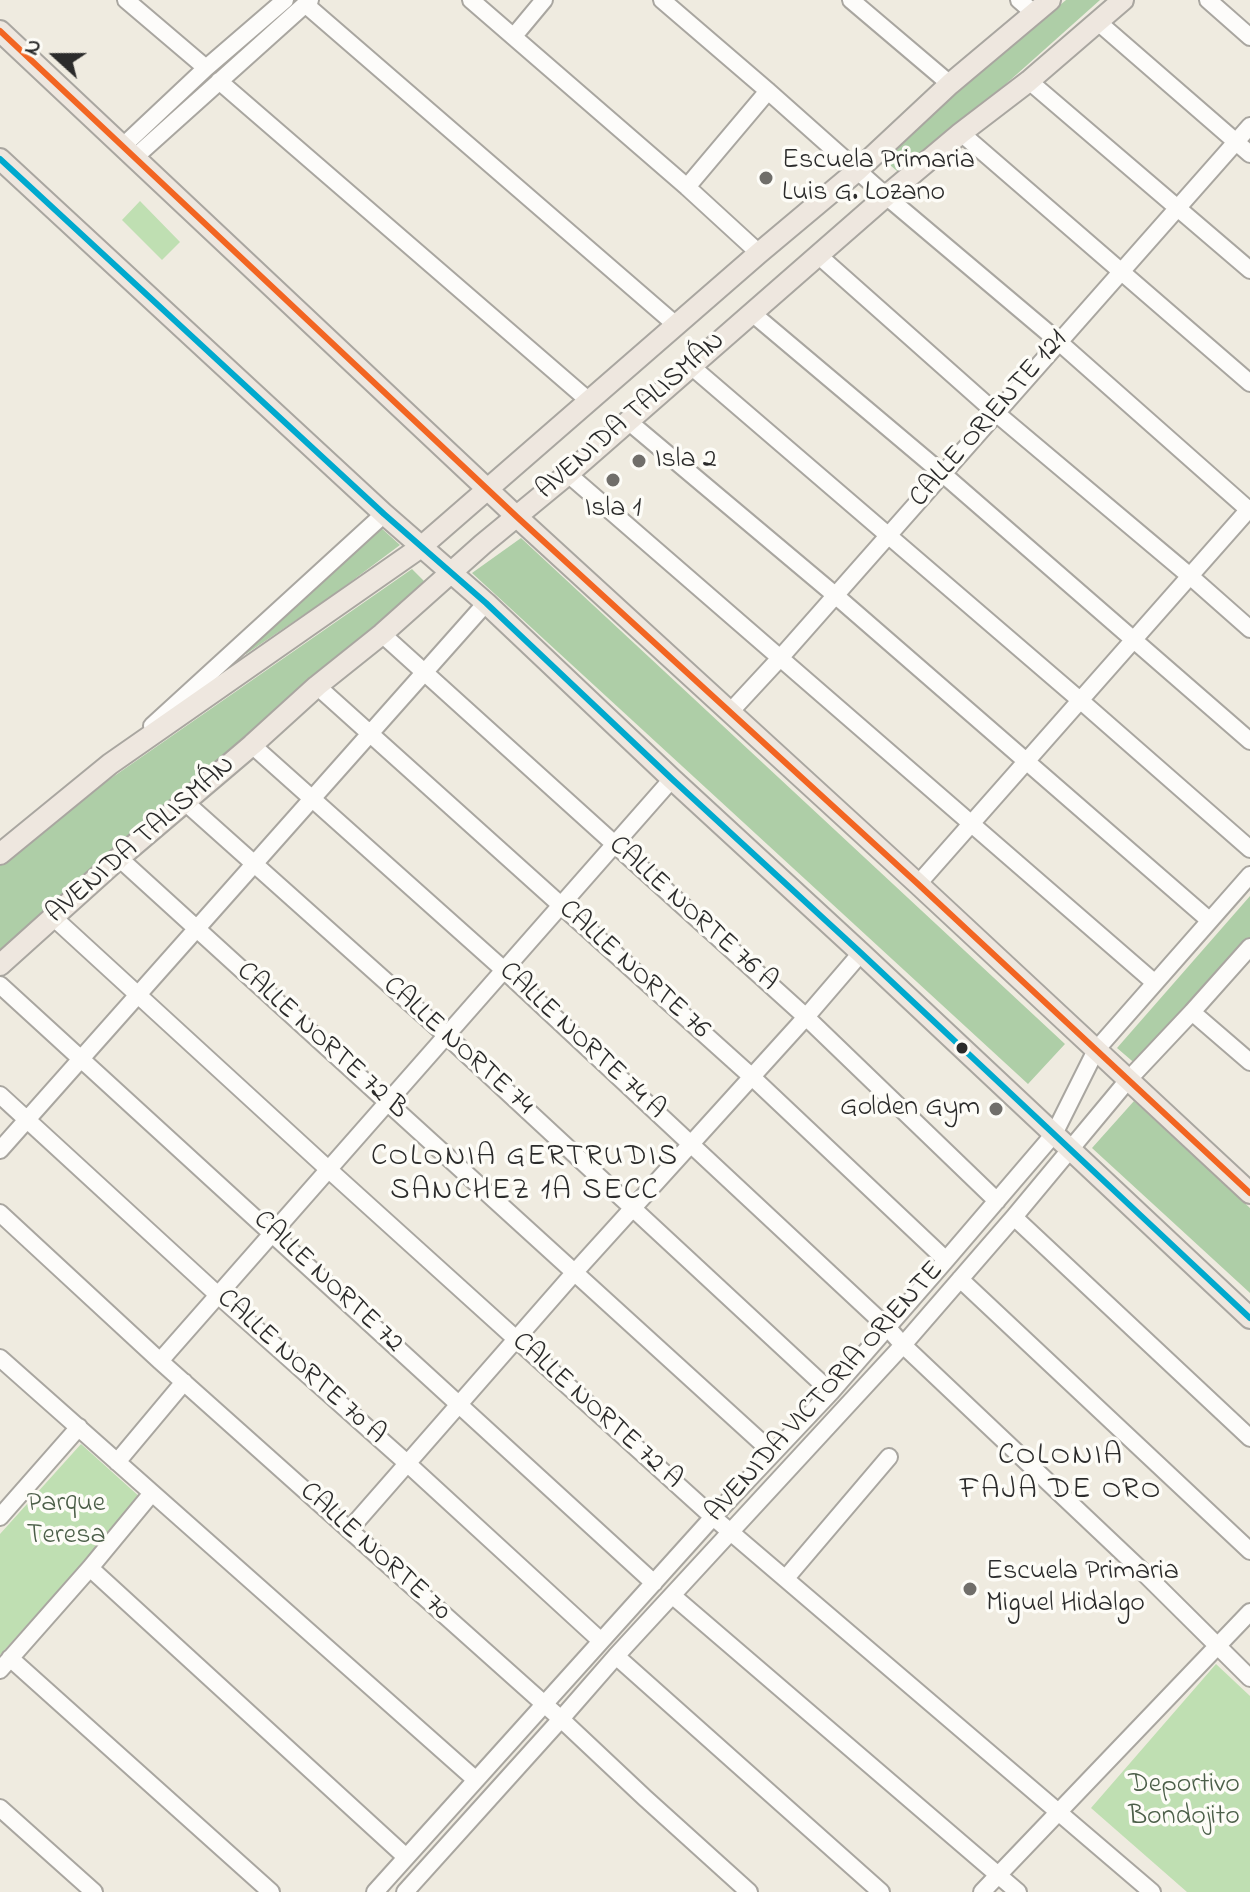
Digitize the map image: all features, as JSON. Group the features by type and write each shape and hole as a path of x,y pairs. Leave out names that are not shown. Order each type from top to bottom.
{"main road":[{"name":"AVENIDA TALISMÁN","path":"0,965 317,686 568,474 886,196 1029,81 1123,0"},
{"name":"AVENIDA TALISMÁN","path":"0,854 110,764 421,547 858,170 1034,4"},
{"path":"0,31 517,517 1250,1193"},
{"path":"0,159 384,514 486,603 1250,1318"},
{"path":"459,515 483,544"}],"street":[{"path":"126,0 206,68"},
{"path":"128,153 206,68 285,0"},
{"path":"471,0 759,253"},
{"path":"514,36 544,0"},
{"path":"662,0 1250,510 918,884"},
{"path":"851,0 950,84"},
{"path":"1208,0 1250,37"},
{"path":"128,153 219,81 307,2 676,325"},
{"path":"1098,22 1250,154"},
{"path":"219,81 588,400"},
{"path":"1029,81 1250,270"},
{"path":"687,187 768,91"},
{"name":"CALLE ORIENTE 121","path":"730,712 1250,126"},
{"path":"961,133 1250,383"},
{"path":"818,255 996,413 1250,629"},
{"path":"752,313 1250,741"},
{"path":"691,366 1250,849"},
{"path":"628,421 835,595 1209,920"},
{"path":"568,474 1155,983"},
{"name":"AVENIDA TALISMÁN","path":"110,764 384,514"},
{"path":"0,1150 486,603"},
{"name":"CALLE NORTE 76 A","path":"382,634 806,1017 997,1201"},
{"name":"CALLE NORTE 76","path":"317,686 751,1076 946,1260"},
{"name":"CALLE NORTE 74 A","path":"252,745 504,970 691,1143 1141,1570 1250,1678"},
{"path":"160,1361 672,779"},
{"name":"CALLE NORTE 74","path":"185,802 447,1036 831,1392"},
{"name":"CALLE NORTE 72 B","path":"119,858 773,1453"},
{"name":"AVENIDA VICTORIA ORIENTE","path":"375,1892 543,1703 831,1392 997,1201 1054,1134 1096,1050 1250,875"},
{"name":"CALLE NORTE 72 A","path":"53,917 713,1517 1152,1892"},
{"name":"AVENIDA VICTORIA ORIENTE","path":"405,1892 616,1656 903,1345 1128,1080 1249,949"},
{"path":"349,1530 861,953"},
{"name":"CALLE NORTE 72","path":"0,985 654,1583"},
{"path":"1192,1012 1250,1062"},
{"name":"CALLE NORTE 70 A","path":"0,1095 601,1641"},
{"name":"CALLE NORTE 70","path":"0,1213 749,1892"},
{"path":"1014,1217 1250,1438"},
{"path":"960,1279 1250,1551"},
{"path":"0,1358 476,1780"},
{"path":"117,1462 184,1382"},
{"path":"0,1517 79,1427"},
{"path":"786,1578 889,1457"},
{"path":"0,1489 14,1501"},
{"path":"152,1493 5,1664 271,1892"},
{"path":"90,1568 406,1857"},
{"path":"673,1596 1018,1892"},
{"path":"982,1892 1250,1612"},
{"path":"616,1656 881,1892"},
{"path":"0,1808 94,1892"}],"green space":[{"path":"1066,0 1100,0 924,157 905,170 897,171 890,165 893,146"},
{"path":"140,201 180,242 162,260 122,220"},
{"path":"379,526 400,545 246,654 234,654"},
{"path":"521,538 1065,1044 1028,1084 472,573"},
{"path":"412,569 427,584 295,692 0,951 0,866 97,788"},
{"path":"1250,896 1250,937 1138,1066 1117,1048"},
{"path":"1134,1101 1250,1208 1250,1293 1092,1148"},
{"name":"Parque Teresa","path":"81,1444 141,1498 0,1655 0,1534"},
{"name":"Deportivo Bondojito","path":"1216,1664 1250,1696 1250,1892 1187,1892 1091,1808"}],"transit line":[{"path":"0,31 517,517 1250,1193"},
{"path":"0,159 384,514 486,603 1250,1318"}],"place":[{"name":"Escuela Primaria Luis G. Lozano","path":"766,178"},
{"name":"Isla 2","path":"639,461"},
{"name":"Isla 1","path":"613,480"},
{"name":"Golden Gym","path":"996,1109"},
{"name":"Escuela Primaria Miguel Hidalgo","path":"970,1589"}],"district":[{"name":"COLONIA GERTRUDIS SANCHEZ 1A SECC","path":"525,1176"},
{"name":"COLONIA FAJA DE ORO","path":"1061,1475"}]}
